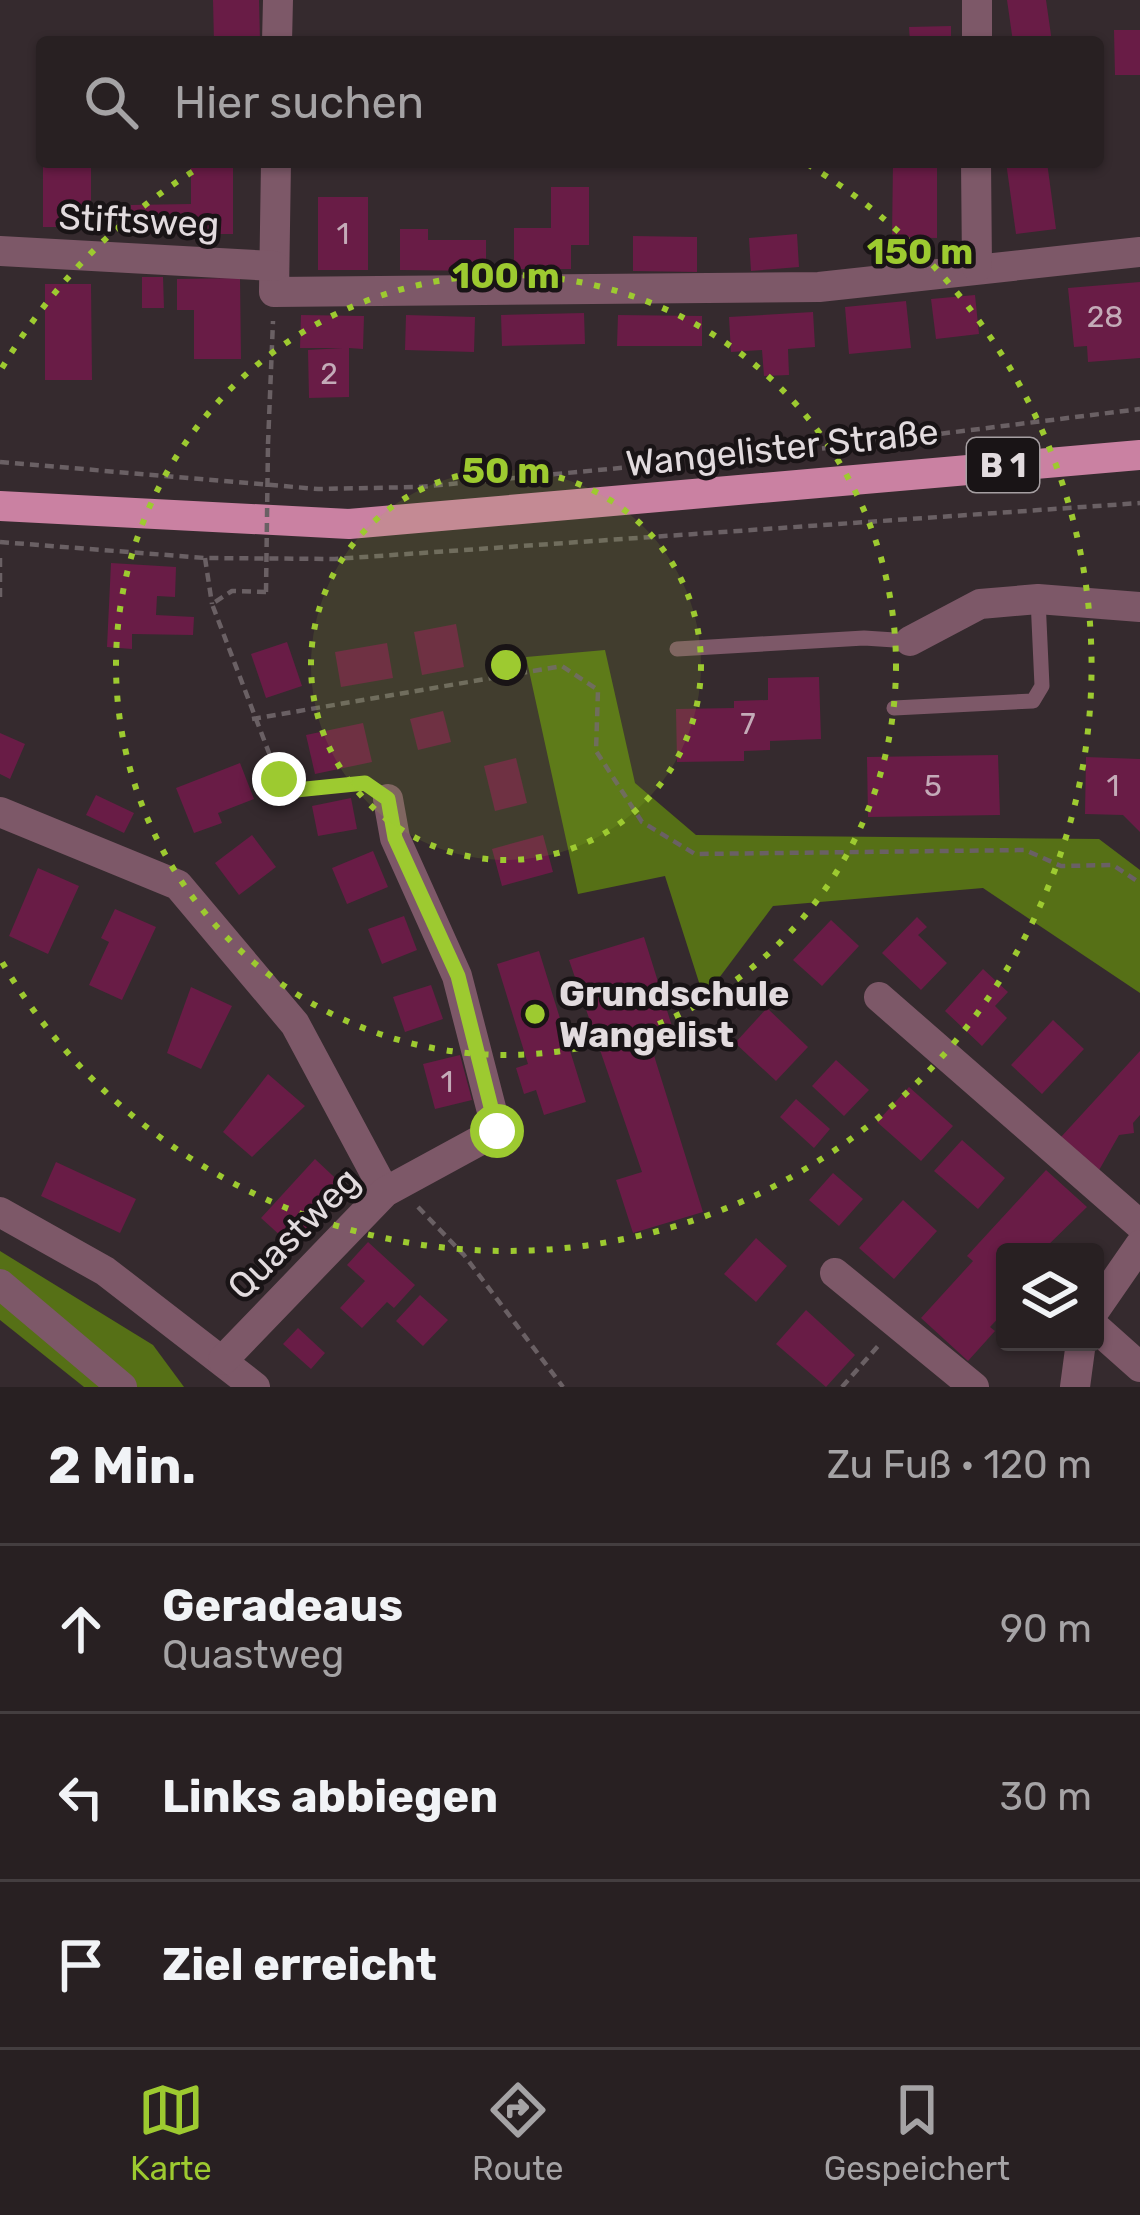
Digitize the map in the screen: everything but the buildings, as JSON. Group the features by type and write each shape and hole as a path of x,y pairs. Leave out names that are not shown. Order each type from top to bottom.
{"main road":[{"name":"Wangelister Straße","path":"0,506 349,524 1140,454"}],"street":[{"path":"277,36 278,0"},
{"path":"977,0 977,36"},
{"path":"274,279 276,168"},
{"path":"976,168 977,267"},
{"name":"Stiftsweg","path":"0,250 274,279 317,291 819,286 1140,252"},
{"path":"910,641 980,604 1038,599 1140,607"},
{"name":"Quastweg","path":"225,1374 391,1189 497,1131 458,976 395,838 388,799"},
{"path":"0,812 178,885 295,1024 391,1189"},
{"path":"879,998 1140,1225"},
{"path":"0,1212 105,1271 189,1334 225,1374 255,1387"},
{"path":"1104,1297 1140,1245"},
{"path":"835,1273 886,1318 901,1321 974,1387"},
{"path":"0,1284 122,1387"},
{"path":"1104,1335 1140,1367"},
{"path":"1075,1387 1081,1351"}],"lane":[{"path":"894,708 1033,700 1042,686 1038,599"},
{"path":"677,649 864,638 910,641"}],"path":[{"path":"212,604 232,591 266,592 274,279"},
{"path":"0,462 318,489 418,487 810,451 1140,409"},
{"path":"0,542 205,558 335,560 1140,503"},
{"path":"0,558 0,602"},
{"path":"205,558 212,604 252,719 286,791 365,783 388,799"},
{"path":"252,719 562,666 598,690 596,751 642,822 695,854 1025,850 1061,866 1113,866 1140,883"},
{"path":"391,1189 464,1255 562,1387"},
{"path":"842,1387 901,1321"}],"green space":[{"path":"605,650 635,783 696,835 1099,839 1140,870 1140,993 983,888 773,906 704,998 665,876 578,894 526,657"},
{"path":"0,1251 153,1345 184,1387 84,1387 0,1320"}],"place":[{"name":"Grundschule Wangelist","path":"535,1014"}],"route":[{"path":"279,779 286,791 365,783 388,799 395,838 458,976 497,1131"}]}
